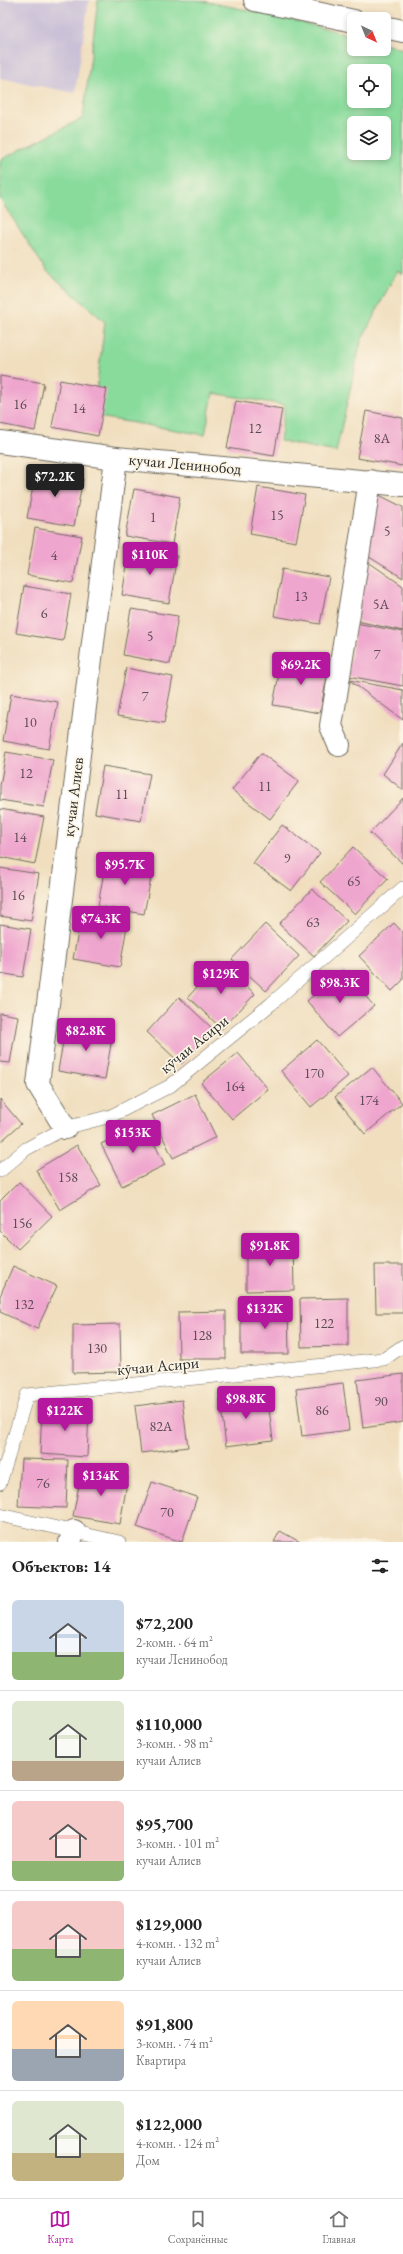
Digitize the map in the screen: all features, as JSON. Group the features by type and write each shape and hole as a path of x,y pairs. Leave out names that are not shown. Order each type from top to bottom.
{"street":[{"path":"255,0 347,20"},
{"path":"391,28 403,31"},
{"name":"кучаи Ленинобод","path":"0,442 116,458 403,484"},
{"name":"кучаи Алиев","path":"65,1128 38,1084 116,458"},
{"path":"339,745 331,726 370,481"}],"lane":[{"name":"кӯчаи Асири","path":"0,1171 26,1149 65,1128 111,1116 170,1086 271,1004 403,888"},
{"name":"кӯчаи Асири","path":"0,1483 27,1394 384,1359 403,1346"},
{"path":"0,1515 72,1537 120,1542"}],"shaded area":[{"path":"0,0 89,0 75,93 0,78"}],"green space":[{"path":"98,0 198,0 276,16 347,34 347,56 391,56 391,46 403,49 403,274 397,271 361,341 336,452 280,441 285,405 213,393 205,435 93,416 105,322 46,270 0,199 0,160 83,118"}],"building":[{"path":"0,376 44,383 35,431 0,424"},
{"path":"60,380 107,389 98,436 52,427"},
{"path":"236,401 282,409 274,456 227,448"},
{"path":"366,411 403,418 403,466 357,458"},
{"path":"36,471 83,479 74,526 27,518"},
{"path":"258,487 305,495 296,542 250,534"},
{"path":"134,489 180,497 172,544 125,536"},
{"path":"379,495 403,507 403,578 366,555"},
{"path":"35,528 82,536 73,583 27,575"},
{"path":"130,548 177,556 169,603 122,595"},
{"path":"367,561 403,586 403,631 357,621"},
{"path":"282,569 329,577 320,624 274,616"},
{"path":"24,586 71,594 63,641 16,633"},
{"path":"131,609 178,616 170,664 123,655"},
{"path":"356,623 403,632 403,686 348,676"},
{"path":"282,658 329,666 320,713 273,705"},
{"path":"126,668 173,677 164,723 117,716"},
{"path":"349,680 403,690 403,720"},
{"path":"11,694 58,702 49,749 3,741"},
{"path":"403,743 403,790 383,774"},
{"path":"6,752 53,760 44,807 0,800 0,786"},
{"path":"261,753 299,781 270,819 232,790"},
{"path":"103,766 150,774 141,821 95,813"},
{"path":"403,798 403,864 370,833"},
{"path":"0,809 44,817 35,864 0,857"},
{"path":"282,825 320,853 291,891 253,863"},
{"path":"353,847 388,879 355,914 320,882"},
{"path":"106,859 153,867 144,914 98,906"},
{"path":"0,868 39,874 31,921 0,916"},
{"path":"312,889 347,921 314,956 279,924"},
{"path":"82,912 128,920 120,967 73,959"},
{"path":"394,923 403,933 403,980 392,991 359,956"},
{"path":"0,924 31,929 23,977 0,973"},
{"path":"265,924 299,956 266,991 232,959"},
{"path":"220,962 255,994 222,1029 188,997"},
{"path":"343,970 374,1006 337,1037 307,1001"},
{"path":"179,997 214,1030 181,1064 147,1032"},
{"path":"0,1013 18,1016 10,1063 0,1062"},
{"path":"66,1024 113,1032 105,1079 58,1071"},
{"path":"317,1040 348,1076 311,1107 281,1071"},
{"path":"238,1053 268,1089 232,1119 201,1083"},
{"path":"372,1067 402,1103 365,1134 335,1097"},
{"path":"195,1094 216,1137 173,1158 152,1115"},
{"path":"0,1099 21,1124 0,1142"},
{"path":"144,1123 165,1165 122,1186 101,1144"},
{"path":"77,1145 101,1185 60,1210 36,1170"},
{"path":"19,1182 52,1216 18,1249 0,1231 0,1201"},
{"path":"246,1243 293,1243 294,1290 246,1291"},
{"path":"375,1265 403,1265 403,1313 376,1313"},
{"path":"13,1266 57,1286 37,1329 0,1312 0,1296"},
{"path":"348,1298 348,1346 301,1347 300,1299"},
{"path":"288,1306 289,1354 241,1354 241,1307"},
{"path":"226,1311 226,1359 179,1359 178,1312"},
{"path":"120,1324 121,1372 73,1373 73,1325"},
{"path":"403,1374 403,1422 363,1428 357,1380"},
{"path":"343,1383 349,1430 302,1436 296,1389"},
{"path":"267,1393 273,1440 226,1446 220,1399"},
{"path":"182,1400 188,1447 141,1453 135,1406"},
{"path":"42,1407 89,1409 87,1457 40,1454"},
{"path":"21,1459 68,1460 66,1508 18,1506"},
{"path":"82,1469 128,1477 120,1524 73,1516"},
{"path":"152,1482 197,1497 182,1542 137,1527"},
{"path":"280,1531 300,1542 274,1542"}]}
